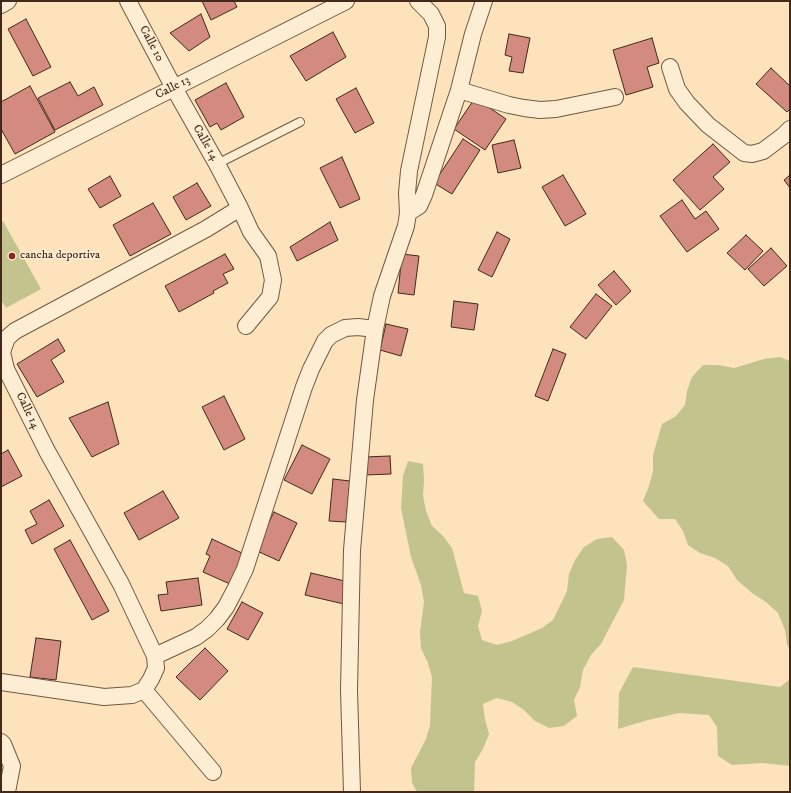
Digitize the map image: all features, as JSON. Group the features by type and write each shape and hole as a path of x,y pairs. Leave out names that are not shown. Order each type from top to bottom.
{"street":[{"path":"1,5 8,1"},
{"name":"Calle 10","path":"128,1 174,88"},
{"name":"Calle 13","path":"1,175 346,1"},
{"path":"352,792 349,690 352,550 362,428 375,330 382,296 406,226 408,213 407,193 409,171 437,37 436,26 431,14 418,1"},
{"path":"408,213 414,210 422,201 459,90 473,34 484,1"},
{"path":"670,67 677,89 687,103 708,125 744,153 752,154 762,151 790,129"},
{"name":"Calle 14","path":"155,656 120,584 47,451 6,369 2,352 7,338 15,332 206,229 240,208 174,88"},
{"path":"459,90 509,105 540,110 556,109 615,97"},
{"path":"240,208 251,232 268,256 273,280 270,297 246,326"},
{"path":"1,682 104,697 132,695 144,690 156,668 155,656 196,637 207,629 226,607 236,588 245,569 304,387 325,341 331,335 345,328 358,327 375,330"},
{"path":"144,690 214,772"},
{"path":"1,742 12,766 6,792"}],"lane":[{"path":"217,164 300,122"}],"green space":[{"name":"cancha deportiva","path":"3,221 41,289 6,308 1,300 1,222"},
{"path":"780,357 790,361 790,650 787,645 785,630 778,613 737,580 728,566 715,558 700,553 688,545 683,531 675,519 659,519 643,501 653,471 653,455 662,424 676,416 685,405 687,391 692,377 703,365 718,365 734,368 764,359"},
{"path":"408,461 423,464 423,496 426,511 432,526 443,536 452,548 464,593 478,596 482,611 478,626 482,640 497,645 512,641 542,628 553,620 567,591 569,574 575,560 584,547 597,539 612,537 624,550 627,565 624,600 601,644 591,655 583,670 580,687 574,700 577,716 564,726 549,728 535,721 524,710 512,702 497,698 483,704 489,734 483,749 475,762 474,792 417,792 412,783 411,768 426,739 430,725 432,677 428,663 421,648 420,632 424,602 421,585 411,557 401,508 403,476"},
{"path":"633,667 780,687 790,679 790,766 762,763 732,765 718,756 717,727 709,715 679,713 618,729 619,693"}],"building":[{"path":"202,1 234,1 237,7 211,20"},
{"path":"201,14 210,37 189,51 170,33"},
{"path":"26,19 51,67 33,76 8,29"},
{"path":"333,32 346,57 306,81 290,56"},
{"path":"509,34 530,38 523,73 509,71 512,57 505,55"},
{"path":"652,38 659,63 647,67 653,87 626,95 613,50"},
{"path":"771,68 790,86 790,109 787,112 756,84"},
{"path":"70,82 78,96 94,87 103,105 55,130 38,98"},
{"path":"226,83 244,117 221,130 217,123 210,127 195,100"},
{"path":"30,86 55,132 15,154 1,129 1,102"},
{"path":"356,88 374,123 355,133 336,99"},
{"path":"475,98 506,119 485,150 454,129"},
{"path":"463,139 480,150 452,194 434,183"},
{"path":"514,140 521,168 498,173 492,145"},
{"path":"713,144 730,162 713,177 724,189 700,210 673,180"},
{"path":"342,157 360,199 340,208 320,168"},
{"path":"563,175 586,214 565,226 542,187"},
{"path":"790,175 790,188 784,180"},
{"path":"110,176 121,196 100,208 88,189"},
{"path":"197,183 211,206 186,220 173,197"},
{"path":"682,200 695,219 706,211 719,229 687,252 660,216"},
{"path":"153,203 171,234 130,256 113,225"},
{"path":"330,222 338,240 297,261 290,247"},
{"path":"497,232 510,239 492,277 478,270"},
{"path":"746,235 763,251 745,270 727,253"},
{"path":"771,248 787,266 764,286 748,269"},
{"path":"225,254 234,269 223,274 228,283 213,291 214,293 179,312 165,286"},
{"path":"402,254 419,256 414,295 398,293"},
{"path":"614,271 631,291 616,305 598,285"},
{"path":"596,294 612,306 586,339 570,327"},
{"path":"454,301 478,304 474,330 451,327"},
{"path":"386,324 408,329 401,356 380,350"},
{"path":"58,339 65,351 51,360 64,382 37,397 17,364"},
{"path":"553,349 566,354 548,401 535,396"},
{"path":"224,396 245,439 224,450 202,407"},
{"path":"108,402 119,444 92,457 69,418"},
{"path":"302,445 330,459 312,494 284,480"},
{"path":"8,450 22,476 1,487 1,454"},
{"path":"390,456 391,474 365,475 365,457"},
{"path":"333,479 350,481 346,522 329,521"},
{"path":"163,491 179,518 139,540 124,513"},
{"path":"49,500 64,526 32,544 25,530 37,524 30,511"},
{"path":"274,512 297,523 279,561 255,550"},
{"path":"212,539 244,554 230,584 203,572 210,556 206,554"},
{"path":"70,540 109,611 92,620 54,549"},
{"path":"311,573 349,582 344,604 305,595"},
{"path":"198,578 202,605 161,611 158,595 168,594 166,582"},
{"path":"242,602 263,613 248,640 227,629"},
{"path":"36,638 61,641 56,680 30,677"},
{"path":"205,648 228,671 200,700 176,677"}],"place":[{"name":"cancha deportiva","path":"12,256"}]}
